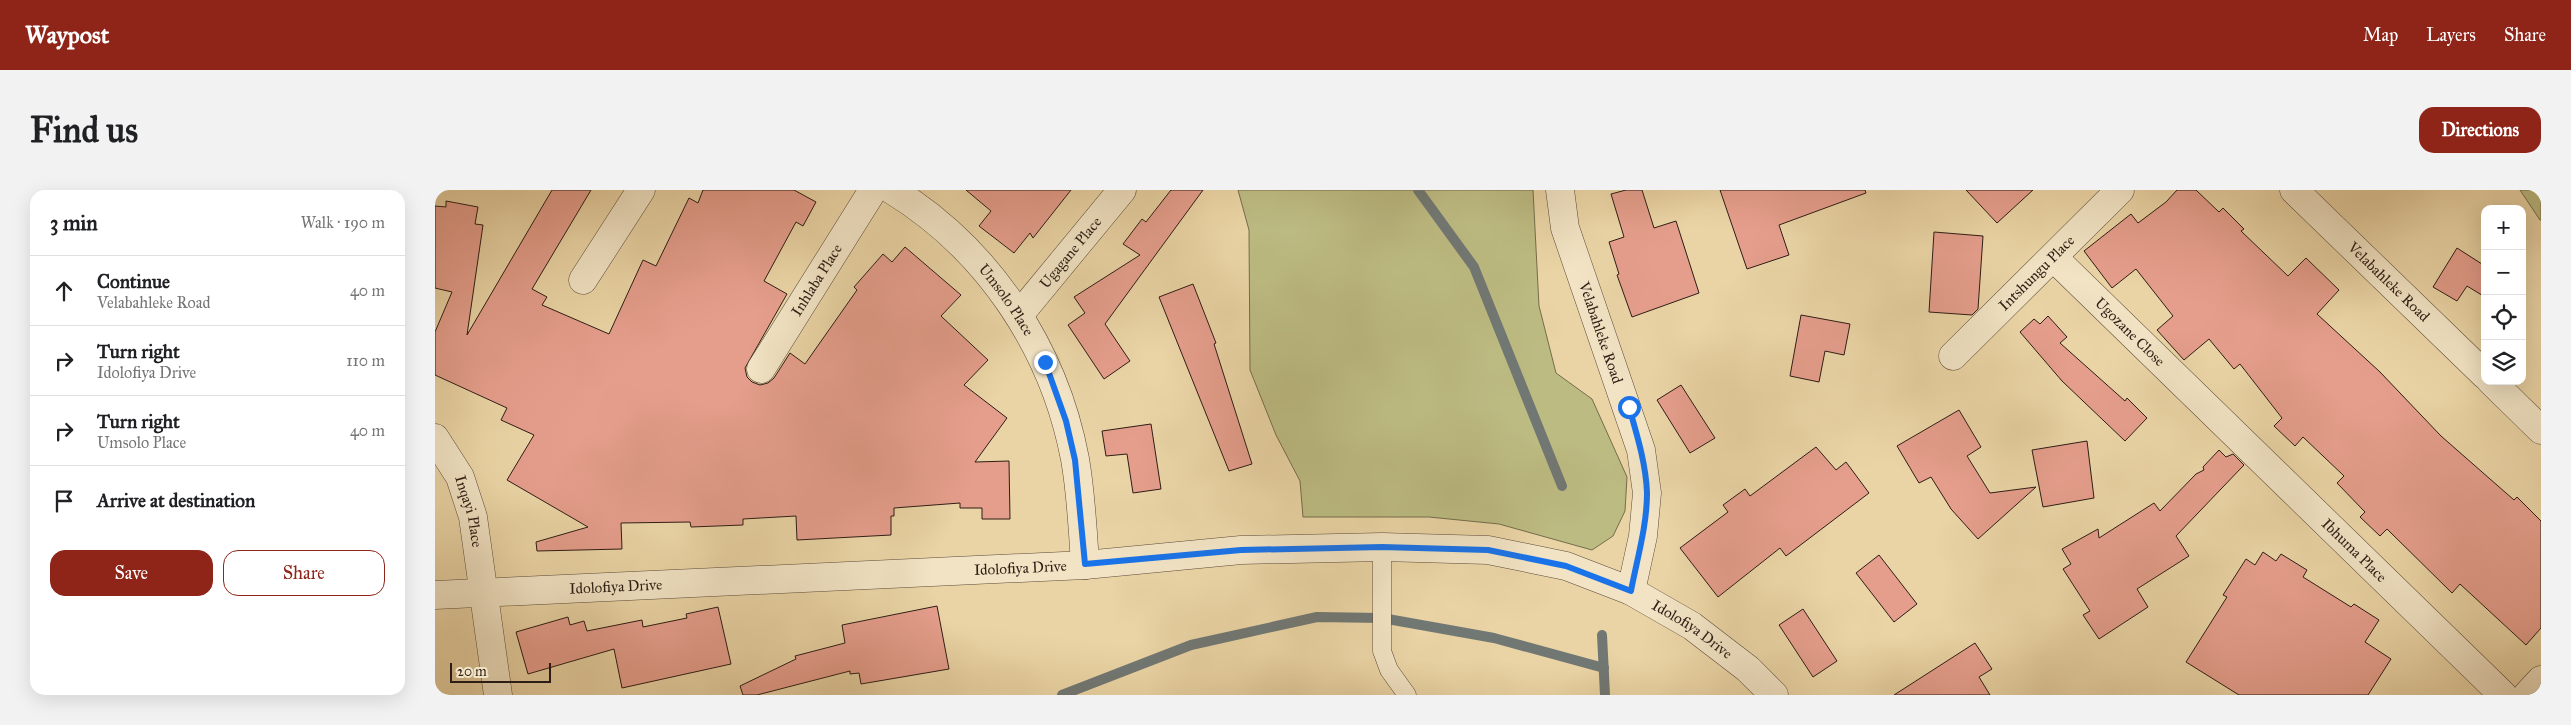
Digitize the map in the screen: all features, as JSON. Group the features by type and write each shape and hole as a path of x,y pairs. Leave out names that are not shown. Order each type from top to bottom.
{"street":[{"path":"583,280 641,190"},
{"name":"Inhlaba Place","path":"761,369 873,190"},
{"name":"Umsolo Place","path":"892,190 942,227 973,255 995,281 1019,315 1045,362 1066,421 1075,460 1085,564"},
{"name":"Ugagane Place","path":"1019,315 1122,190"},
{"name":"Velabahleke Road","path":"1560,190 1565,228 1641,450 1647,493 1643,536 1631,591"},
{"name":"Intshungu Place","path":"1953,356 2054,258 2120,190"},
{"name":"Velabahleke Road","path":"2294,190 2481,371"},
{"name":"Ugozane Close","path":"2054,258 2206,406"},
{"path":"2495,385 2541,430"},
{"name":"Ibhuma Place","path":"2206,406 2503,695"},
{"name":"Inqayi Place","path":"435,438 460,477 473,516 480,558 482,594 498,695"},
{"name":"Idolofiya Drive","path":"435,595 1085,564 1241,550 1382,547 1488,550 1566,566 1631,591 1692,626 1748,669 1774,695"},
{"path":"2527,695 2541,680"}],"lane":[{"path":"1382,547 1382,651 1389,670 1407,695"}],"shaded area":[{"path":"1238,190 1533,190 1539,306 1556,373 1592,399 1627,477 1625,511 1613,536 1592,550 1499,524 1429,517 1303,517 1300,481 1276,435 1250,370 1249,230"},
{"path":"2520,190 2541,190 2541,220 2540,220"}],"building":[{"path":"552,190 591,190 532,289 547,297 542,305 609,334 643,260 656,266 689,198 698,203 703,190 794,190 816,202 803,226 796,222 764,281 787,294 745,368 747,377 752,382 760,385 768,383 774,378 790,353 805,364 857,290 854,287 883,254 892,262 905,247 961,295 941,316 988,360 964,385 1007,418 975,462 1009,461 1010,519 982,519 982,508 960,508 960,503 894,508 894,516 891,516 891,535 797,540 796,516 743,519 743,525 691,527 690,522 621,523 622,549 537,551 536,542 588,527 507,480 534,435 501,420 507,408 435,375 435,332 452,292 435,288 435,206 446,207 446,201 478,207 475,224 483,225 467,335"},
{"path":"966,190 1071,190 1033,238 1030,233 1014,253 979,226 991,211"},
{"path":"1171,190 1203,190 1105,324 1130,361 1104,379 1068,325 1085,313 1074,297 1140,255 1123,244 1142,219 1146,222"},
{"path":"1626,190 1642,190 1654,228 1676,221 1699,293 1632,317 1617,275 1619,274 1609,242 1624,237 1611,194"},
{"path":"1720,190 1865,190 1866,193 1779,225 1789,255 1747,269"},
{"path":"1966,190 2033,190 1997,223"},
{"path":"2177,190 2196,190 2219,212 2223,208 2244,229 2241,231 2288,276 2306,258 2339,290 2317,314 2380,372 2441,436 2514,500 2517,497 2541,521 2541,628 2526,645 2460,584 2452,593 2387,529 2380,536 2360,517 2365,512 2337,483 2344,476 2303,437 2295,446 2274,426 2282,418 2240,364 2234,369 2209,339 2184,360 2157,330 2173,316 2136,269 2112,288 2084,251 2131,214 2138,223 2166,202"},
{"path":"1934,232 1983,236 1978,309 1972,315 1929,312"},
{"path":"2457,248 2481,263 2481,295 2467,286 2457,301 2433,287"},
{"path":"1193,284 1216,343 1214,344 1252,464 1229,471 1159,297"},
{"path":"1801,315 1850,324 1844,355 1825,351 1819,382 1790,376"},
{"path":"2048,316 2067,337 2060,343 2125,401 2127,398 2147,418 2125,441 2062,381 2020,332 2034,319 2040,324"},
{"path":"1681,385 1715,438 1690,453 1657,400"},
{"path":"1959,410 1981,447 1967,456 1990,493 2036,487 1978,539 1951,509 1931,477 1919,483 1897,446"},
{"path":"1151,424 1161,489 1133,493 1127,454 1106,456 1102,431"},
{"path":"2087,441 2094,498 2043,507 2032,450"},
{"path":"1816,447 1836,470 1846,462 1869,493 1786,556 1780,548 1718,597 1680,548 1728,512 1723,505 1745,489 1750,496"},
{"path":"2219,450 2226,457 2233,454 2244,465 2176,536 2189,556 2137,589 2148,607 2099,639 2083,615 2090,611 2063,569 2071,564 2062,549 2098,529 2099,538 2154,503 2160,511 2196,474 2204,470 2203,467"},
{"path":"2263,552 2276,561 2281,554 2307,570 2303,577 2351,607 2354,604 2379,620 2365,642 2391,659 2368,695 2239,695 2186,662 2227,597 2223,595 2246,559 2255,565"},
{"path":"1879,555 1917,604 1894,622 1856,573"},
{"path":"937,606 949,669 861,684 859,673 850,674 850,671 757,695 743,695 740,686 796,659 795,656 845,643 842,625"},
{"path":"718,607 731,664 622,688 614,649 528,674 516,632 568,617 570,625 584,621 587,631 642,620 643,627 687,618 686,614"},
{"path":"1803,609 1837,661 1813,677 1779,625"},
{"path":"1975,643 1992,669 1979,677 1990,695 1894,695"}],"waterway":[{"path":"1418,190 1474,267 1562,486"},
{"path":"1062,695 1191,645 1317,617 1382,618 1494,638 1604,668"},
{"path":"1602,635 1605,695"}],"route":[{"path":"1045,362 1066,421 1075,460 1085,564 1241,550 1382,547 1488,550 1566,566 1631,591 1643,536 1647,493 1641,450 1629,407"}]}
